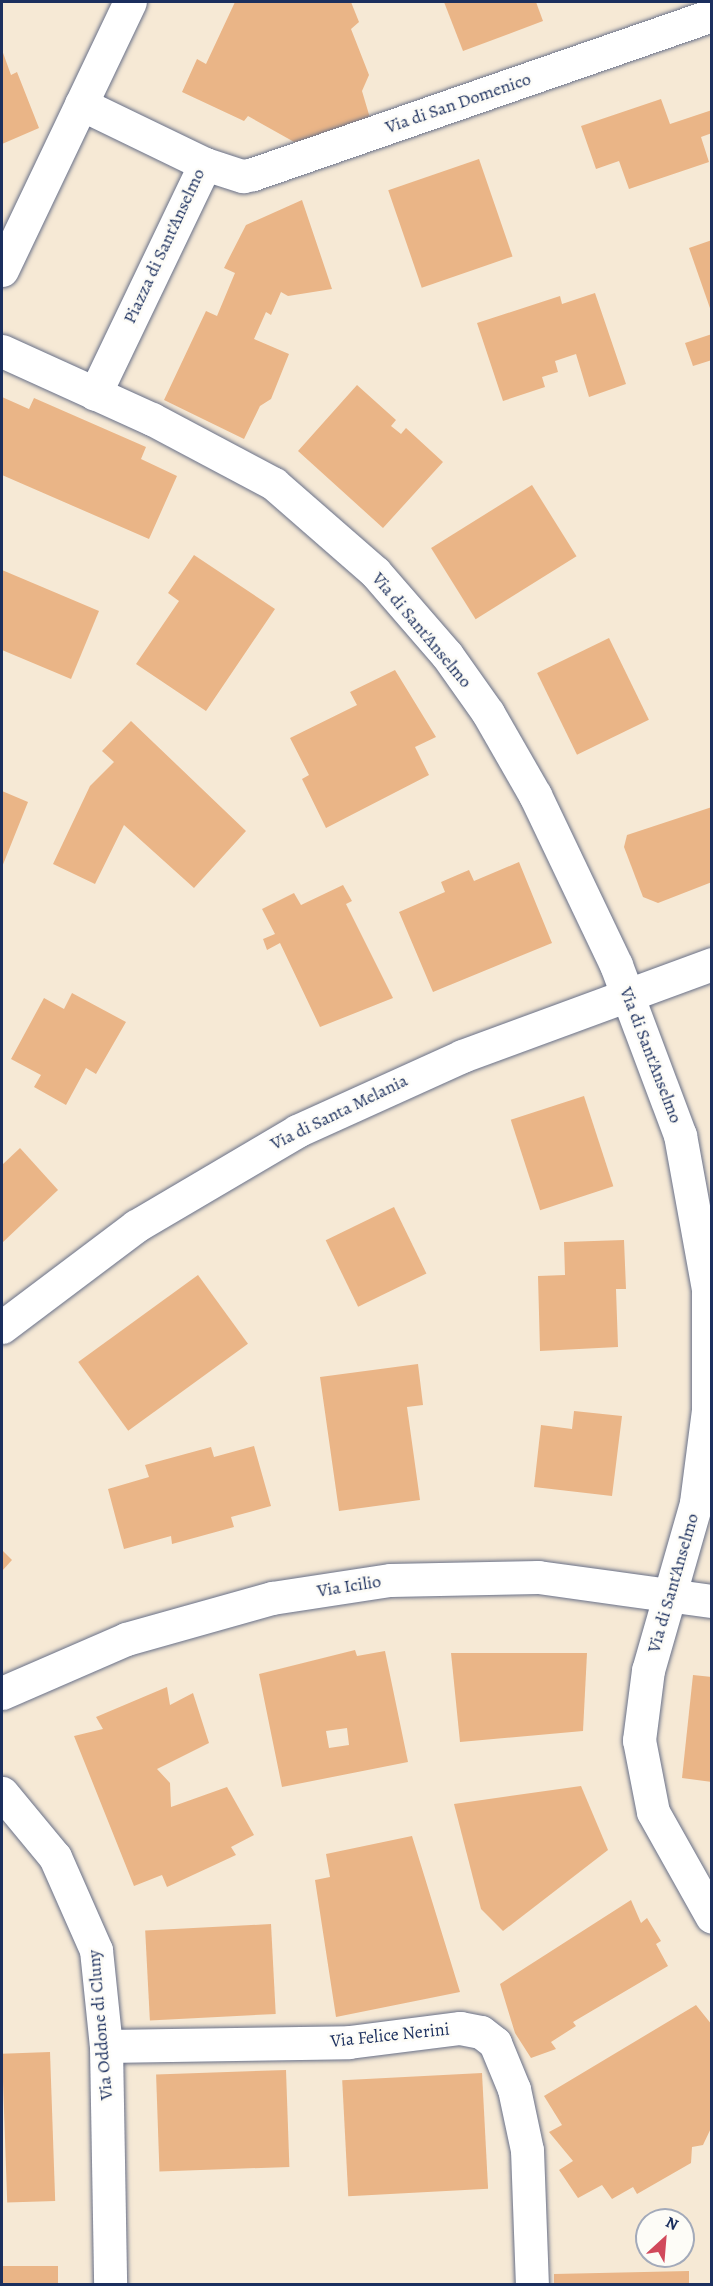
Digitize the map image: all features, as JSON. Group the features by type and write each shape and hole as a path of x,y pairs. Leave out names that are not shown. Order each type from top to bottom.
{"street":[{"path":"2,270 130,2"},
{"name":"Via di San Domenico","path":"205,164 243,176 253,174 711,15"},
{"name":"Piazza di Sant'Anselmo","path":"81,104 205,164 95,394"},
{"path":"2,351 95,394"},
{"name":"Via di Sant'Anselmo","path":"95,394 274,484 353,551 400,600 462,675 521,770 628,994 681,1135 708,1289 705,1436 691,1526 644,1692 642,1772 660,1828 711,1917"},
{"name":"Via di Santa Melania","path":"2,1328 136,1226 258,1151 425,1071 711,964"},
{"name":"Via Icilio","path":"2,1694 126,1640 272,1598 354,1585 537,1577 711,1601"},
{"name":"Via Oddone di Cluny","path":"2,1793 47,1844 86,1917 96,1950 106,2046 110,2284"},
{"name":"Via Felice Nerini","path":"106,2046 348,2042 460,2028 481,2032 495,2043 514,2089 527,2150 532,2284"}],"building":[{"path":"235,2 351,2 359,22 351,29 369,75 362,91 370,118 296,143 248,116 244,121 182,92 197,59 206,64"},
{"path":"444,2 536,2 543,21 463,51"},
{"path":"2,50 11,75 17,72 39,128 2,144"},
{"path":"661,99 670,124 712,110 712,133 701,137 709,162 629,189 619,161 596,169 581,126"},
{"path":"479,159 513,256 422,288 388,190"},
{"path":"302,200 332,289 288,296 281,292 271,315 266,312 254,339 289,354 271,399 260,406 244,439 164,400 206,311 217,316 235,273 224,268 246,225"},
{"path":"712,240 712,311 711,311 689,248"},
{"path":"595,293 626,384 589,397 576,354 555,361 558,372 542,377 545,387 503,401 477,323 560,296 562,304"},
{"path":"712,334 712,360 693,366 685,343"},
{"path":"357,385 396,420 391,426 401,434 406,428 443,462 383,528 298,451"},
{"path":"2,397 29,409 34,398 146,447 141,459 177,476 149,539 2,475"},
{"path":"532,485 577,556 476,619 431,548"},
{"path":"194,555 275,609 206,711 136,664 179,601 168,593"},
{"path":"2,570 99,611 71,679 2,650"},
{"path":"609,638 649,720 577,755 537,673"},
{"path":"395,670 436,737 415,747 429,775 326,828 302,779 309,775 290,738 357,705 350,692"},
{"path":"131,721 246,831 194,888 124,825 95,884 53,864 90,786 114,762 102,751"},
{"path":"2,791 28,802 2,867"},
{"path":"712,807 712,882 658,903 643,897 624,847 627,835"},
{"path":"519,862 552,943 433,992 399,912 445,892 441,882 469,870 474,881"},
{"path":"343,885 352,901 346,904 393,998 320,1027 280,943 267,950 263,939 275,934 262,909 294,893 301,905"},
{"path":"72,993 126,1022 96,1074 86,1068 66,1105 34,1087 41,1075 11,1059 44,998 64,1009"},
{"path":"584,1096 613,1186 540,1210 511,1120"},
{"path":"20,1148 58,1190 2,1243 2,1165"},
{"path":"394,1207 426,1274 358,1307 326,1240"},
{"path":"624,1240 626,1289 616,1289 618,1347 540,1351 538,1276 565,1275 564,1242"},
{"path":"198,1275 248,1344 128,1431 78,1362"},
{"path":"418,1364 423,1405 407,1407 420,1500 339,1511 320,1377"},
{"path":"574,1411 622,1416 612,1496 534,1487 541,1425 572,1429"},
{"path":"254,1446 271,1506 231,1517 234,1527 172,1544 171,1536 124,1549 108,1489 149,1477 145,1465 211,1447 214,1457"},
{"path":"2,1550 12,1560 2,1571"},
{"path":"355,1650 357,1656 385,1651 408,1762 282,1787 259,1674","holes":["347,1728 349,1745 329,1748 326,1731"]},
{"path":"451,1653 587,1653 583,1731 460,1742"},
{"path":"693,1675 712,1677 712,1782 682,1778"},
{"path":"167,1687 170,1705 193,1693 209,1743 157,1769 170,1783 171,1807 227,1787 254,1835 231,1847 236,1855 167,1887 162,1875 134,1886 74,1736 103,1729 96,1717"},
{"path":"581,1786 608,1850 503,1931 481,1909 454,1804"},
{"path":"412,1836 460,1992 336,2017 315,1880 330,1877 326,1854"},
{"path":"631,1900 641,1923 647,1918 661,1941 656,1944 668,1966 573,2022 576,2026 551,2042 556,2049 531,2058 515,2033 500,1984"},
{"path":"271,1924 276,2014 150,2020 145,1931"},
{"path":"696,2005 712,2025 712,2126 703,2145 692,2147 691,2163 637,2194 633,2187 612,2199 602,2185 578,2198 559,2170 573,2161 549,2132 562,2125 544,2096"},
{"path":"50,2052 55,2201 7,2203 2,2054"},
{"path":"286,2070 289,2167 159,2171 156,2075"},
{"path":"482,2073 488,2189 348,2196 342,2080"},
{"path":"2,2266 58,2266 58,2284 2,2284"},
{"path":"689,2271 689,2284 554,2284 554,2274"}]}
